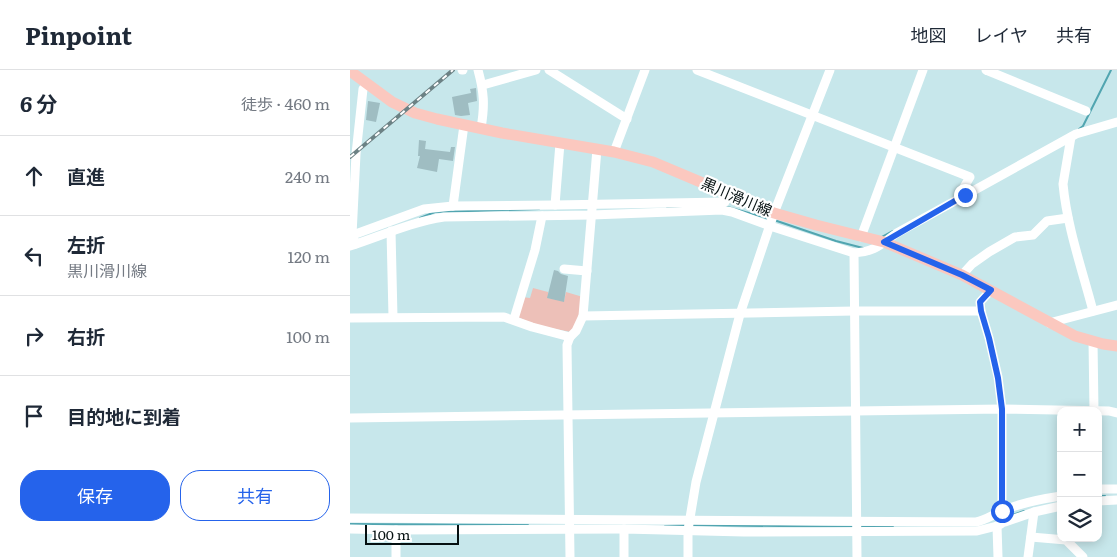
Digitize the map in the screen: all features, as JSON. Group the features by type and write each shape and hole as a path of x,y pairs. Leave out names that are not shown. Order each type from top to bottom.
{"main road":[{"name":"黒川滑川線","path":"350,71 392,102 415,113 464,125 597,148 653,162 774,213 884,242 962,275 1075,336 1117,346"}],"street":[{"path":"478,70 483,85 484,103 481,128"},
{"path":"483,85 536,70"},
{"path":"549,70 627,119"},
{"path":"614,152 645,70"},
{"path":"697,70 970,177 964,187 965,195"},
{"path":"688,557 689,524 696,482 740,314 774,213 830,70"},
{"path":"861,237 923,70"},
{"path":"986,70 1086,111"},
{"path":"367,85 363,89 353,154 351,235 353,245 429,219 444,217 592,215 722,210 854,253 866,253 965,195 1071,137 1086,130 1117,122"},
{"path":"453,206 464,125"},
{"path":"1071,137 1063,184 1068,218 1093,311"},
{"path":"555,205 560,143"},
{"path":"570,557 567,345 570,336 576,331 583,316 597,148"},
{"path":"351,235 424,210 453,206 726,202"},
{"path":"514,320 535,250 542,216"},
{"path":"962,275 972,264 1015,237 1033,235 1047,221 1068,218"},
{"path":"391,231 393,317"},
{"path":"854,253 857,557"},
{"path":"564,269 587,271"},
{"path":"991,290 980,302 995,362 1002,409 1002,519 998,557"},
{"path":"1049,322 1117,305"},
{"path":"583,316 854,311 981,311"},
{"path":"350,318 504,316 532,327 570,336"},
{"path":"1093,341 1094,407"},
{"path":"350,418 1057,410"},
{"path":"1102,410 1109,410 1117,414"},
{"path":"1102,489 1117,489"},
{"path":"350,518 569,519 857,531 977,531 1040,500 1057,497"},
{"path":"1102,500 1117,500"},
{"path":"350,529 570,530 624,529 689,524 857,520 976,522 1002,519 1057,507"},
{"path":"1028,557 1034,512"},
{"path":"372,518 372,530"},
{"path":"624,529 624,557"},
{"path":"396,530 396,557"},
{"path":"1030,538 1066,540 1083,557"}],"shaded area":[{"path":"533,288 548,292 548,298 564,301 566,292 583,297 580,315 571,332 535,325 518,317 522,297 530,298"}],"building":[{"path":"476,88 477,101 468,103 470,115 455,115 452,97 471,93 470,89"},
{"path":"368,101 380,103 376,122 366,120"},
{"path":"419,140 426,141 425,149 450,152 451,147 455,147 453,161 439,159 437,172 417,168 420,156 418,156"},
{"path":"554,270 568,276 564,302 547,298"}],"waterway":[{"path":"1079,129 1083,126 1111,70"},
{"path":"724,206 770,219"},
{"path":"667,207 682,207"},
{"path":"420,218 435,212 539,209"},
{"path":"774,220 863,248"},
{"path":"882,237 893,231"},
{"path":"1007,517 1024,511"},
{"path":"350,524 528,525"},
{"path":"665,526 685,525"},
{"path":"692,525 853,527"},
{"path":"860,527 893,527"}],"railway":[{"path":"350,157 453,70"}],"route":[{"path":"965,195 884,242 962,275 991,290 980,302 998,378 1002,409 1002,511"}]}
